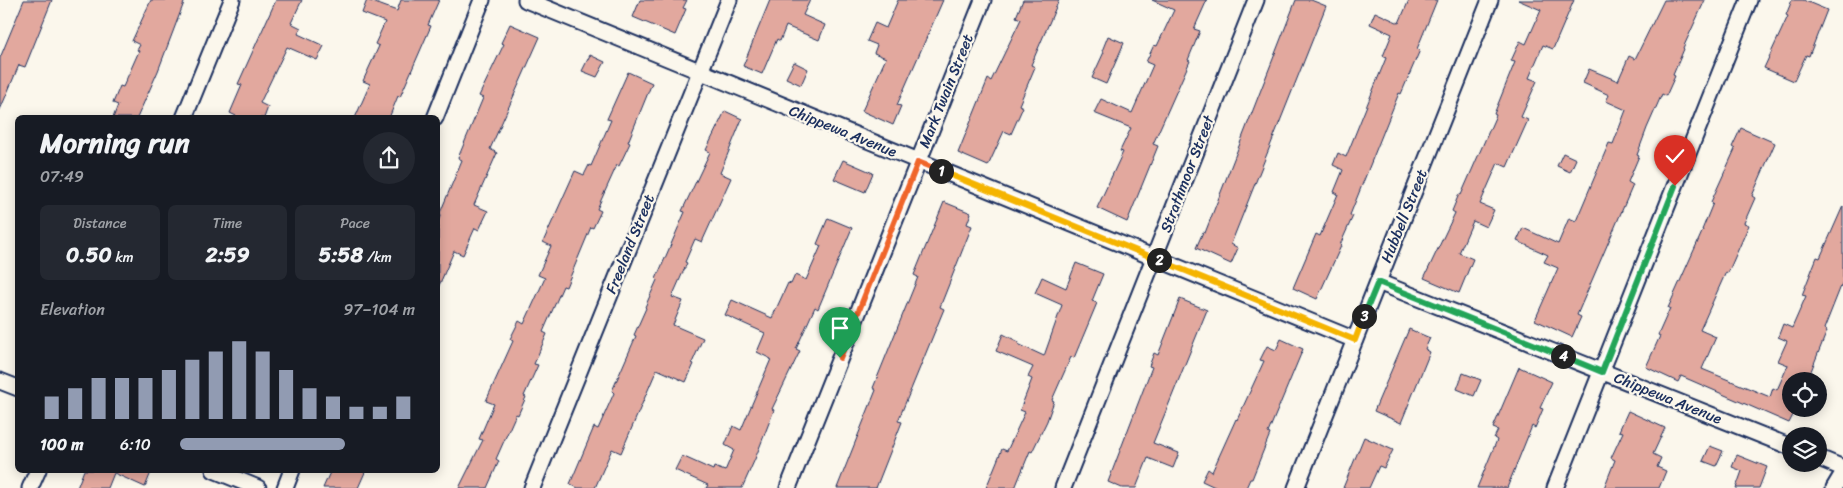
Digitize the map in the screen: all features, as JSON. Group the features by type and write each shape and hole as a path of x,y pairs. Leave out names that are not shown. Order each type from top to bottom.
{"street":[{"path":"185,115 232,0"},
{"path":"436,115 482,0"},
{"name":"Chippewa Avenue","path":"526,0 1355,340"},
{"name":"Freeland Street","path":"532,488 729,0"},
{"name":"Mark Twain Street","path":"788,488 983,0"},
{"name":"Strathmoor Street","path":"1063,488 1256,0"},
{"name":"Hubbell Street","path":"1296,488 1490,0"},
{"path":"1555,488 1749,0"},
{"name":"Chippewa Avenue","path":"1378,282 1782,443"},
{"path":"0,381 15,387"},
{"path":"1827,461 1843,468"},
{"path":"30,488 37,473"},
{"path":"221,473 258,488"},
{"path":"285,488 291,473"},
{"path":"1834,488 1843,473"}],"building":[{"path":"24,0 52,0 25,67 19,65 0,110 0,58"},
{"path":"151,0 185,0 158,71 138,115 114,115 118,105 113,103 120,86 123,87 139,51 137,50 140,45 132,41"},
{"path":"276,0 302,0 291,23 301,28 298,34 324,46 317,60 287,47 260,103 268,107 265,115 234,115 230,113 242,85 238,84"},
{"path":"367,0 397,11 401,0 439,0 428,25 431,26 390,115 356,115 370,84 363,81 379,46 375,44 385,22 362,13"},
{"path":"640,0 687,0 683,8 686,9 675,35 633,17"},
{"path":"770,0 810,0 803,15 825,25 819,40 786,26 780,41 777,39 762,74 743,66"},
{"path":"898,0 943,0 897,105 901,106 893,125 862,111 886,58 874,53 877,45 867,41 875,23 886,28"},
{"path":"1023,0 1059,0 1031,65 1035,67 1019,105 1023,107 1011,134 1004,131 988,166 958,153 988,79 991,81 1021,19 1016,17"},
{"path":"1152,0 1207,0 1194,29 1200,31 1188,60 1190,61 1153,144 1158,146 1127,222 1097,208 1123,152 1120,151 1131,128 1094,113 1101,99 1132,113 1153,65 1146,62 1154,45 1157,46 1174,10"},
{"path":"1296,0 1311,0 1326,6 1231,244 1238,248 1231,264 1196,248 1203,232 1205,233"},
{"path":"1409,0 1437,0 1417,49 1420,50 1401,94 1399,93 1350,215 1353,216 1317,299 1293,288 1316,234 1320,236 1338,194 1334,192 1343,170 1333,165 1338,153 1346,157 1386,58 1383,56 1392,34 1370,24 1375,12 1399,23"},
{"path":"1518,0 1574,0 1553,49 1543,45 1529,78 1537,81 1521,117 1528,120 1507,167 1498,163 1480,204 1494,210 1486,227 1473,221 1459,253 1473,259 1459,293 1424,278 1455,213 1452,211 1459,194 1461,195 1496,115 1494,114 1515,62 1511,61 1520,41 1526,44 1541,10"},
{"path":"1664,0 1705,0 1683,48 1673,75 1675,76 1666,96 1662,94 1647,128 1637,155 1639,156 1628,182 1633,185 1577,315 1581,317 1572,337 1535,320 1558,268 1544,262 1548,255 1517,241 1523,228 1558,244 1569,218 1576,221 1609,143 1613,144 1626,110 1606,101 1609,95 1583,83 1589,69 1618,81 1629,56 1635,59"},
{"path":"1792,0 1803,0 1827,10 1809,56 1806,55 1794,81 1764,68 1788,16 1786,15"},
{"path":"510,24 540,37 490,149 497,153 474,205 488,211 479,230 475,228 463,255 454,251 440,283 440,213 462,160 458,158 483,98 479,96 504,44 501,43"},
{"path":"1108,36 1124,43 1106,84 1092,78 1104,52 1102,51"},
{"path":"590,55 605,62 597,77 582,71"},
{"path":"794,62 808,69 801,85 786,78"},
{"path":"628,72 652,83 628,142 630,143 619,166 617,165 597,209 601,211 593,228 591,227 566,287 563,286 543,332 547,334 534,364 538,365 518,415 516,414 496,459 499,461 487,488 459,488 483,440 479,439 494,404 486,401 513,341 510,339 519,321 524,324 545,278 538,275 551,246 543,242 575,171 584,175 589,165 591,166 611,120 607,119"},
{"path":"725,111 742,119 720,173 731,178 702,242 695,239 672,297 683,301 673,325 703,338 692,363 694,364 686,382 657,369 621,453 612,449 595,488 578,488 570,484 594,427 598,429 614,393 612,391 636,336 634,335 656,279 685,212 682,211 710,152 706,150"},
{"path":"1741,128 1775,143 1752,196 1755,198 1744,223 1749,225 1700,330 1716,337 1702,369 1770,397 1773,388 1777,390 1782,379 1782,417 1792,417 1789,423 1681,376 1678,382 1646,367 1660,336 1658,335 1670,308 1668,308 1703,230 1713,203 1711,202 1735,149 1732,147"},
{"path":"1563,153 1576,159 1570,172 1557,166"},
{"path":"843,160 873,173 865,192 834,179"},
{"path":"944,202 971,213 967,224 972,226 940,307 944,309 898,421 902,422 876,488 837,488 876,390 873,388 918,277 914,275"},
{"path":"1843,206 1843,281 1824,329 1827,331 1811,372 1785,372 1788,365 1778,361 1787,341 1778,337 1783,324 1792,328 1806,296 1802,295 1817,257 1820,258"},
{"path":"828,218 852,228 818,309 815,307 796,349 800,351 772,409 774,410 742,488 706,488 708,485 675,470 682,456 713,470 714,467 725,471 734,450 725,445 733,426 741,430 771,359 757,352 765,333 725,315 732,300 772,318 788,283 791,284 795,275 806,280 821,246 817,244"},
{"path":"1076,263 1103,274 1092,301 1097,303 1074,358 1071,357 1052,400 1054,401 1047,421 1032,452 1030,451 1015,488 986,488 1002,449 1007,451 1025,412 1020,410 1032,379 1028,377 1033,367 996,351 1003,334 1019,342 1018,344 1044,356 1062,305 1035,293 1042,277 1066,288"},
{"path":"1180,299 1207,310 1153,443 1179,453 1173,468 1148,458 1136,488 1122,488 1108,482 1152,367 1149,366 1154,353 1158,355"},
{"path":"1409,329 1430,338 1425,349 1430,352 1401,423 1374,411"},
{"path":"1281,339 1303,349 1268,433 1270,434 1252,479 1250,479 1246,488 1217,488 1202,481 1208,469 1212,472 1264,361 1260,360 1267,346 1276,350"},
{"path":"1519,367 1552,382 1540,408 1543,409 1535,428 1532,426 1507,488 1477,488 1497,440 1494,438 1498,430 1493,428"},
{"path":"1463,373 1481,380 1474,396 1457,389"},
{"path":"1628,411 1665,428 1653,454 1661,458 1657,467 1666,471 1659,488 1604,488 1615,460 1611,458 1623,432 1619,431"},
{"path":"1364,437 1393,450 1384,468 1379,466 1369,488 1343,488"},
{"path":"1710,446 1723,451 1716,466 1703,461"},
{"path":"1737,455 1767,467 1759,488 1736,488 1742,471 1732,467"},
{"path":"83,473 114,473 108,488 77,488"},
{"path":"114,473 151,473 145,487"},
{"path":"330,473 365,473 358,488 323,488"}],"route":[{"path":"840,358 918,162 1355,340 1378,282 1602,372 1675,186"}]}
